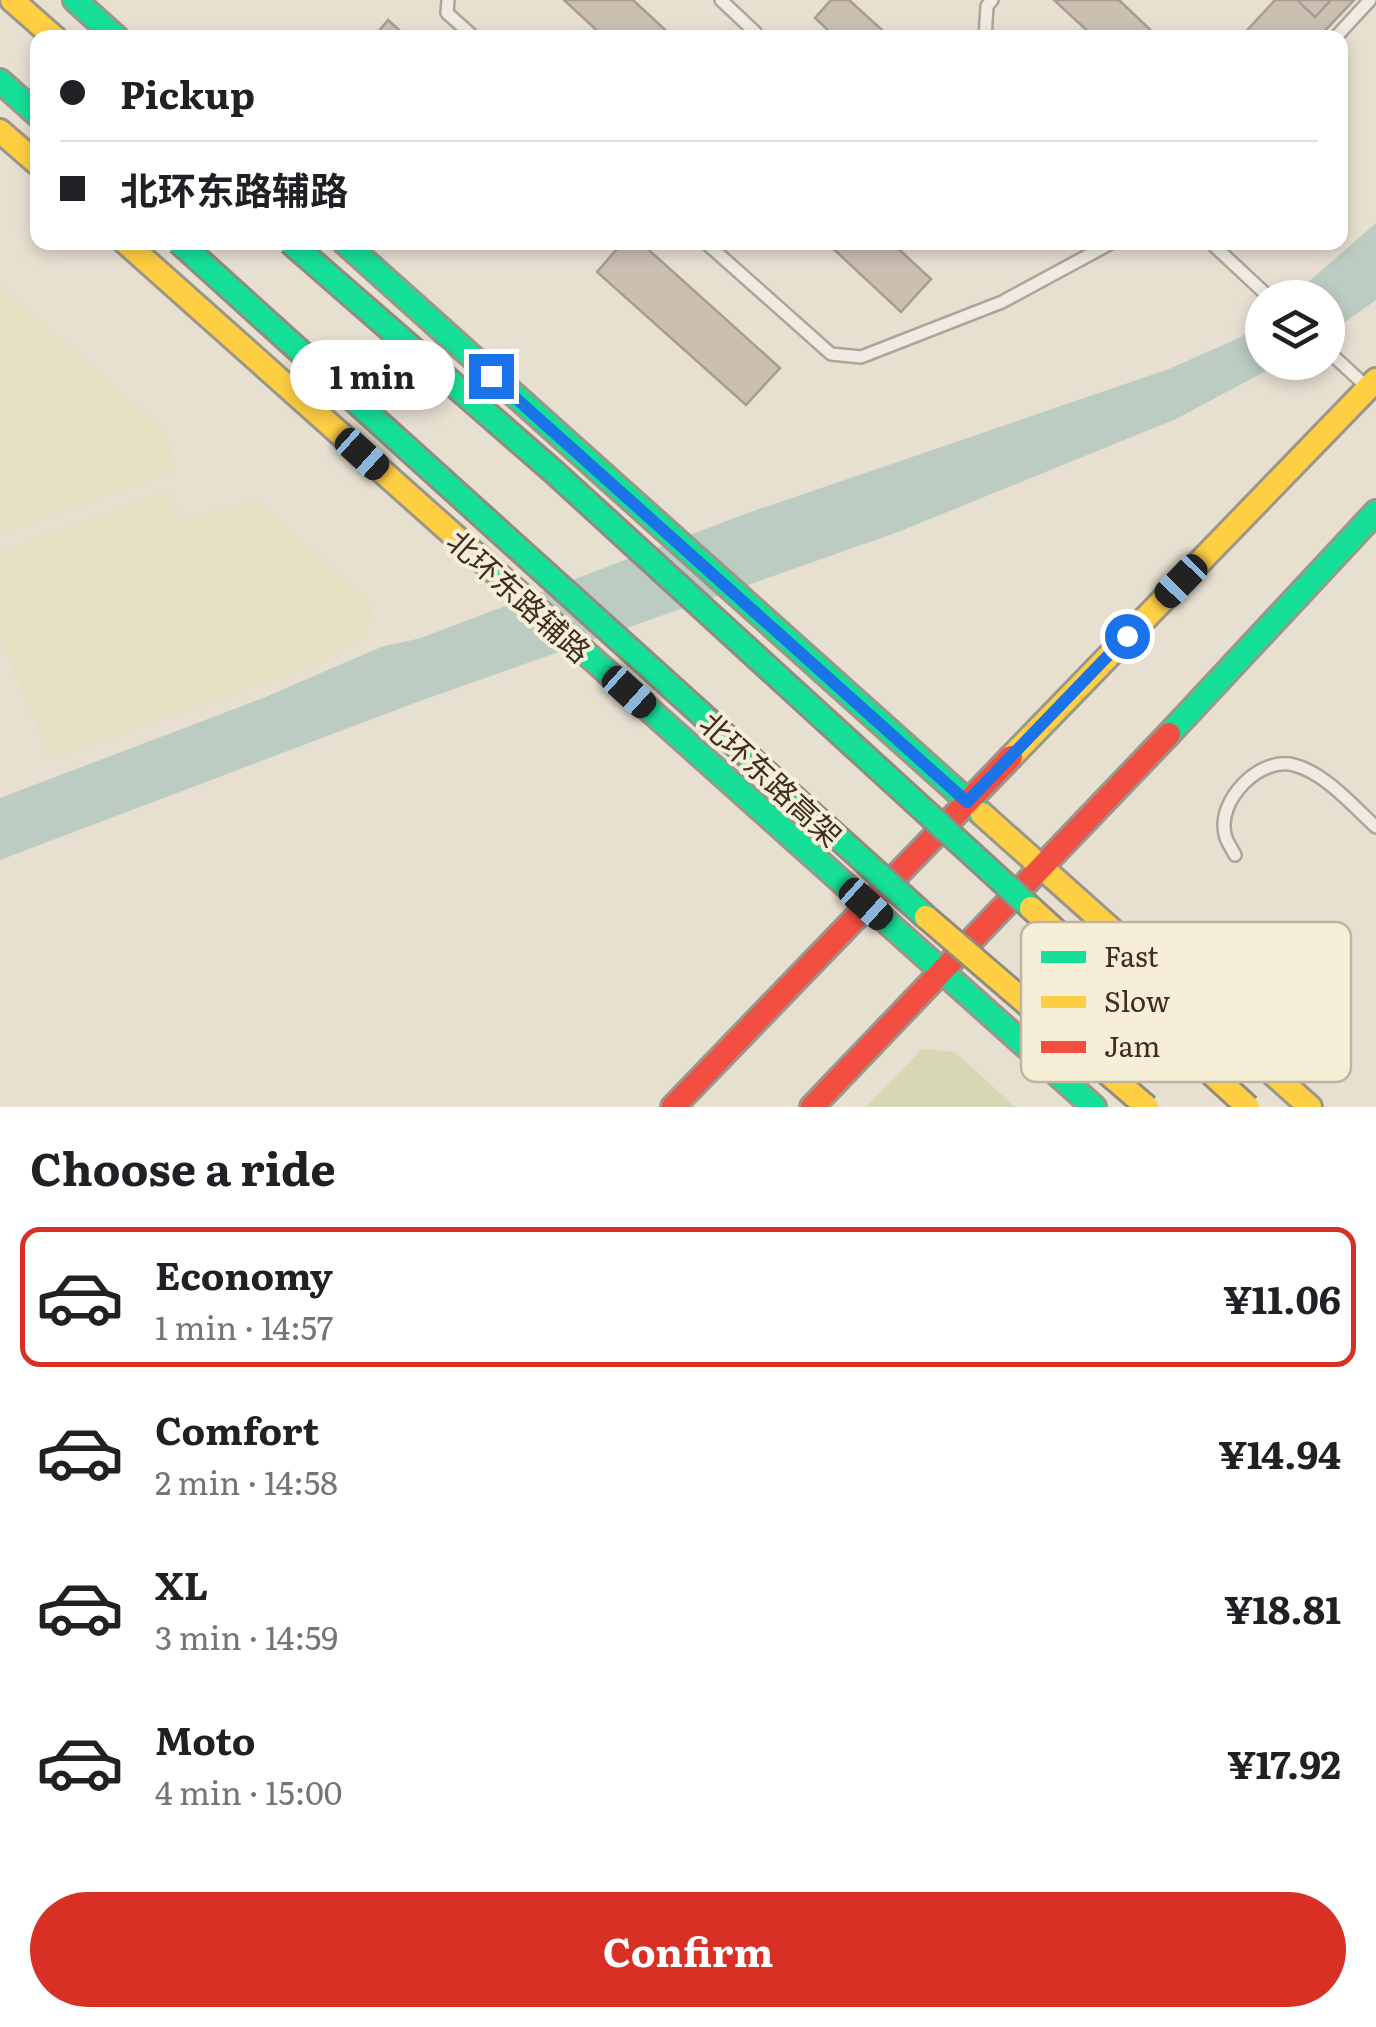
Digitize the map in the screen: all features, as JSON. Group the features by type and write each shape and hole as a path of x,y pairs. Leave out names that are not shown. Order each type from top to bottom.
{"main road":[{"path":"12,0 46,30"},
{"path":"74,0 107,30"},
{"path":"0,81 30,108"},
{"path":"0,131 30,157"},
{"name":"北环东路辅路","path":"134,250 1021,1042"},
{"name":"北环东路高架","path":"189,250 889,885 1021,999"},
{"path":"299,250 554,472 1046,922"},
{"path":"353,250 1102,922"},
{"path":"673,1107 1372,384"},
{"path":"812,1107 1043,870 1376,512"},
{"name":"北环东路辅路","path":"1066,1082 1094,1107"},
{"name":"北环东路高架","path":"1118,1082 1147,1107"},
{"path":"1221,1082 1248,1107"},
{"path":"1282,1082 1310,1107"}],"lane":[{"path":"448,0 447,13 465,30"},
{"path":"721,0 753,30"},
{"path":"986,30 987,6 992,0"},
{"path":"1342,30 1370,0"},
{"path":"714,250 831,354 860,357 1002,302 1098,250"},
{"path":"1219,250 1251,280"},
{"path":"1345,364 1372,384"},
{"path":"1236,855 1224,833 1226,809 1240,788 1264,767 1292,764 1332,787 1376,827"}],"shaded area":[{"path":"1376,223 1376,300 1345,322 1345,280 1311,280"},
{"path":"0,286 166,433 176,470 0,534"},
{"path":"1245,334 1245,380 1249,380 1176,419 898,532 420,701 0,860 0,798 263,698 381,647 421,638 742,515 1169,369"},
{"path":"167,492 181,520 255,500 374,606 365,635 310,666 50,759 0,637 0,552"}],"green space":[{"path":"922,1049 955,1052 1015,1107 866,1107"}],"building":[{"path":"564,0 633,0 665,30 596,30"},
{"path":"831,0 849,0 882,30 828,30 815,18"},
{"path":"1054,0 1119,0 1151,30 1086,30"},
{"path":"1275,0 1354,0 1326,30 1247,30"},
{"path":"1297,0 1331,0 1315,17"},
{"path":"388,20 399,30 380,30"},
{"path":"616,250 649,250 780,368 746,405 597,272"},
{"path":"835,250 900,250 931,279 901,312"}],"traffic: fast":[{"path":"75,0 108,30"},
{"path":"0,81 30,108"},
{"path":"188,250 926,917"},
{"path":"299,250 554,472 1031,908"},
{"path":"353,250 982,814"},
{"path":"1169,734 1376,512"},
{"path":"476,555 1021,1042"},
{"path":"1066,1082 1094,1107"}],"traffic: slow":[{"path":"12,0 46,30"},
{"path":"0,131 30,157"},
{"path":"134,250 476,555"},
{"path":"1011,757 1376,380"},
{"path":"982,814 1103,922"},
{"path":"1031,908 1046,922"},
{"path":"926,917 1021,999"},
{"path":"1118,1082 1147,1107"},
{"path":"1221,1082 1248,1107"},
{"path":"1282,1082 1310,1107"}],"traffic: jam":[{"path":"812,1107 1169,734"},
{"path":"673,1107 1011,757"}],"route":[{"path":"491,376 967,802 1127,636"}]}
